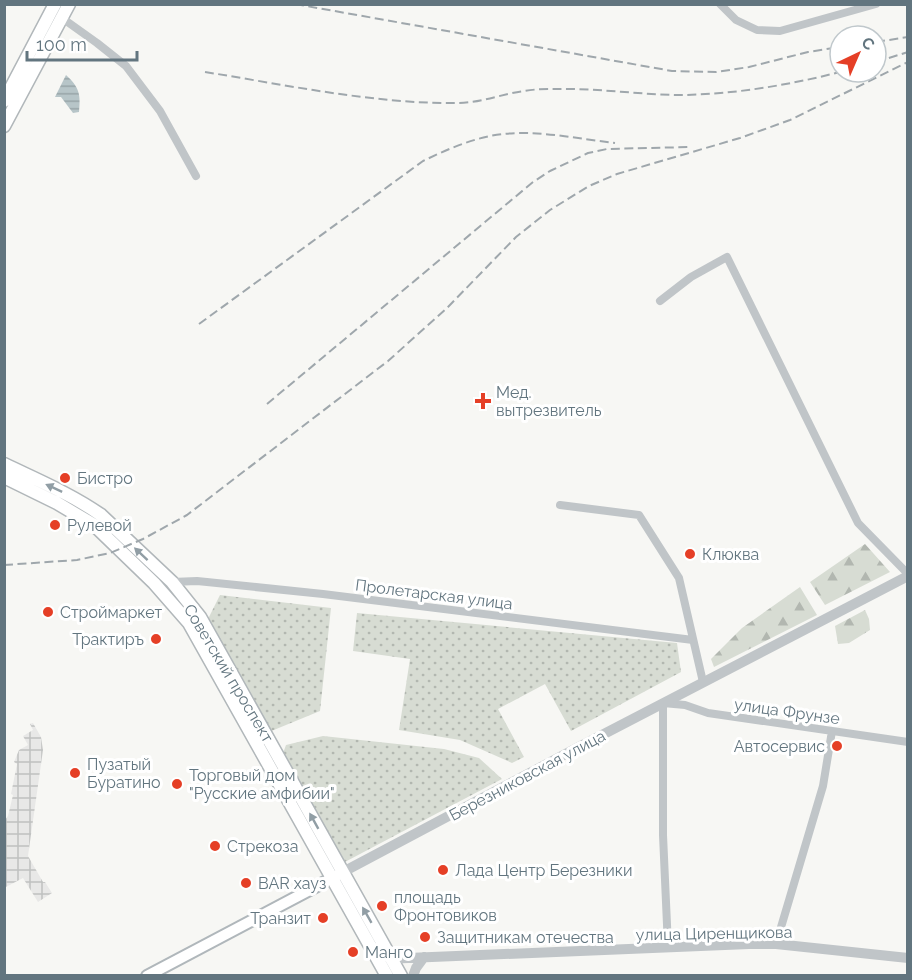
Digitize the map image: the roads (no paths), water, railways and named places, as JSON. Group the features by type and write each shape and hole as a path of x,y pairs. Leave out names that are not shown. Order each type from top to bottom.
{"main road":[{"path":"4,100 55,4"},
{"path":"4,126 69,4"},
{"name":"Советский проспект","path":"4,464 88,506 101,515 172,582 200,617 338,875 377,959 387,975"},
{"name":"Советский проспект","path":"4,477 57,503 94,525 154,583 189,623 338,875 402,975"},
{"path":"154,583 172,582"},
{"name":"Березниковская улица","path":"147,975 338,875"}],"street":[{"path":"720,4 736,20 757,30 780,31 876,4"},
{"path":"62,18 126,66 160,111 196,176"},
{"path":"660,301 691,277 727,257 858,523 908,575"},
{"path":"560,505 639,515 679,578 703,682"},
{"name":"Березниковская улица","path":"338,875 908,575"},
{"name":"Пролетарская улица","path":"172,582 197,581 323,594 693,640"},
{"path":"663,703 663,835 668,947"},
{"name":"улица Фрунзе","path":"663,703 685,705 708,713 908,742"},
{"path":"776,944 823,786 832,731"},
{"name":"улица Циренщикова","path":"377,959 749,944 776,944 908,958"},
{"path":"413,975 424,957"}],"railway":[{"path":"295,4 672,71 716,72 828,49"},
{"path":"888,40 908,37"},
{"path":"888,58 908,52"},
{"path":"4,565 77,560 110,553 143,539 187,515 388,361 446,309 516,237 550,210 589,186 617,174 740,138 790,120 908,62"},
{"path":"205,72 363,97 457,103 474,102 540,89 667,95 723,93 782,85 828,75"},
{"path":"199,324 423,161 442,152 482,138 517,133 545,134 615,143"},
{"path":"267,404 533,182 550,171 588,153 607,149 690,147"}],"place":[{"name":"Мед. вытрезвитель","path":"483,401"},
{"name":"Бистро","path":"65,478"},
{"name":"Рулевой","path":"55,525"},
{"name":"Клюква","path":"690,554"},
{"name":"Строймаркет","path":"48,612"},
{"name":"Трактиръ","path":"156,639"},
{"name":"Автосервис","path":"837,746"},
{"name":"Пузатый Буратино","path":"75,773"},
{"name":"Торговый дом \"Русские амфибии\"","path":"177,784"},
{"name":"Стрекоза","path":"215,846"},
{"name":"Лада Центр Березники","path":"443,870"},
{"name":"BAR хауз","path":"246,883"},
{"name":"площадь Фронтовиков","path":"382,906"},
{"name":"Транзит","path":"323,918"},
{"name":"Защитникам отечества","path":"425,937"},
{"name":"Манго","path":"353,952"}]}
